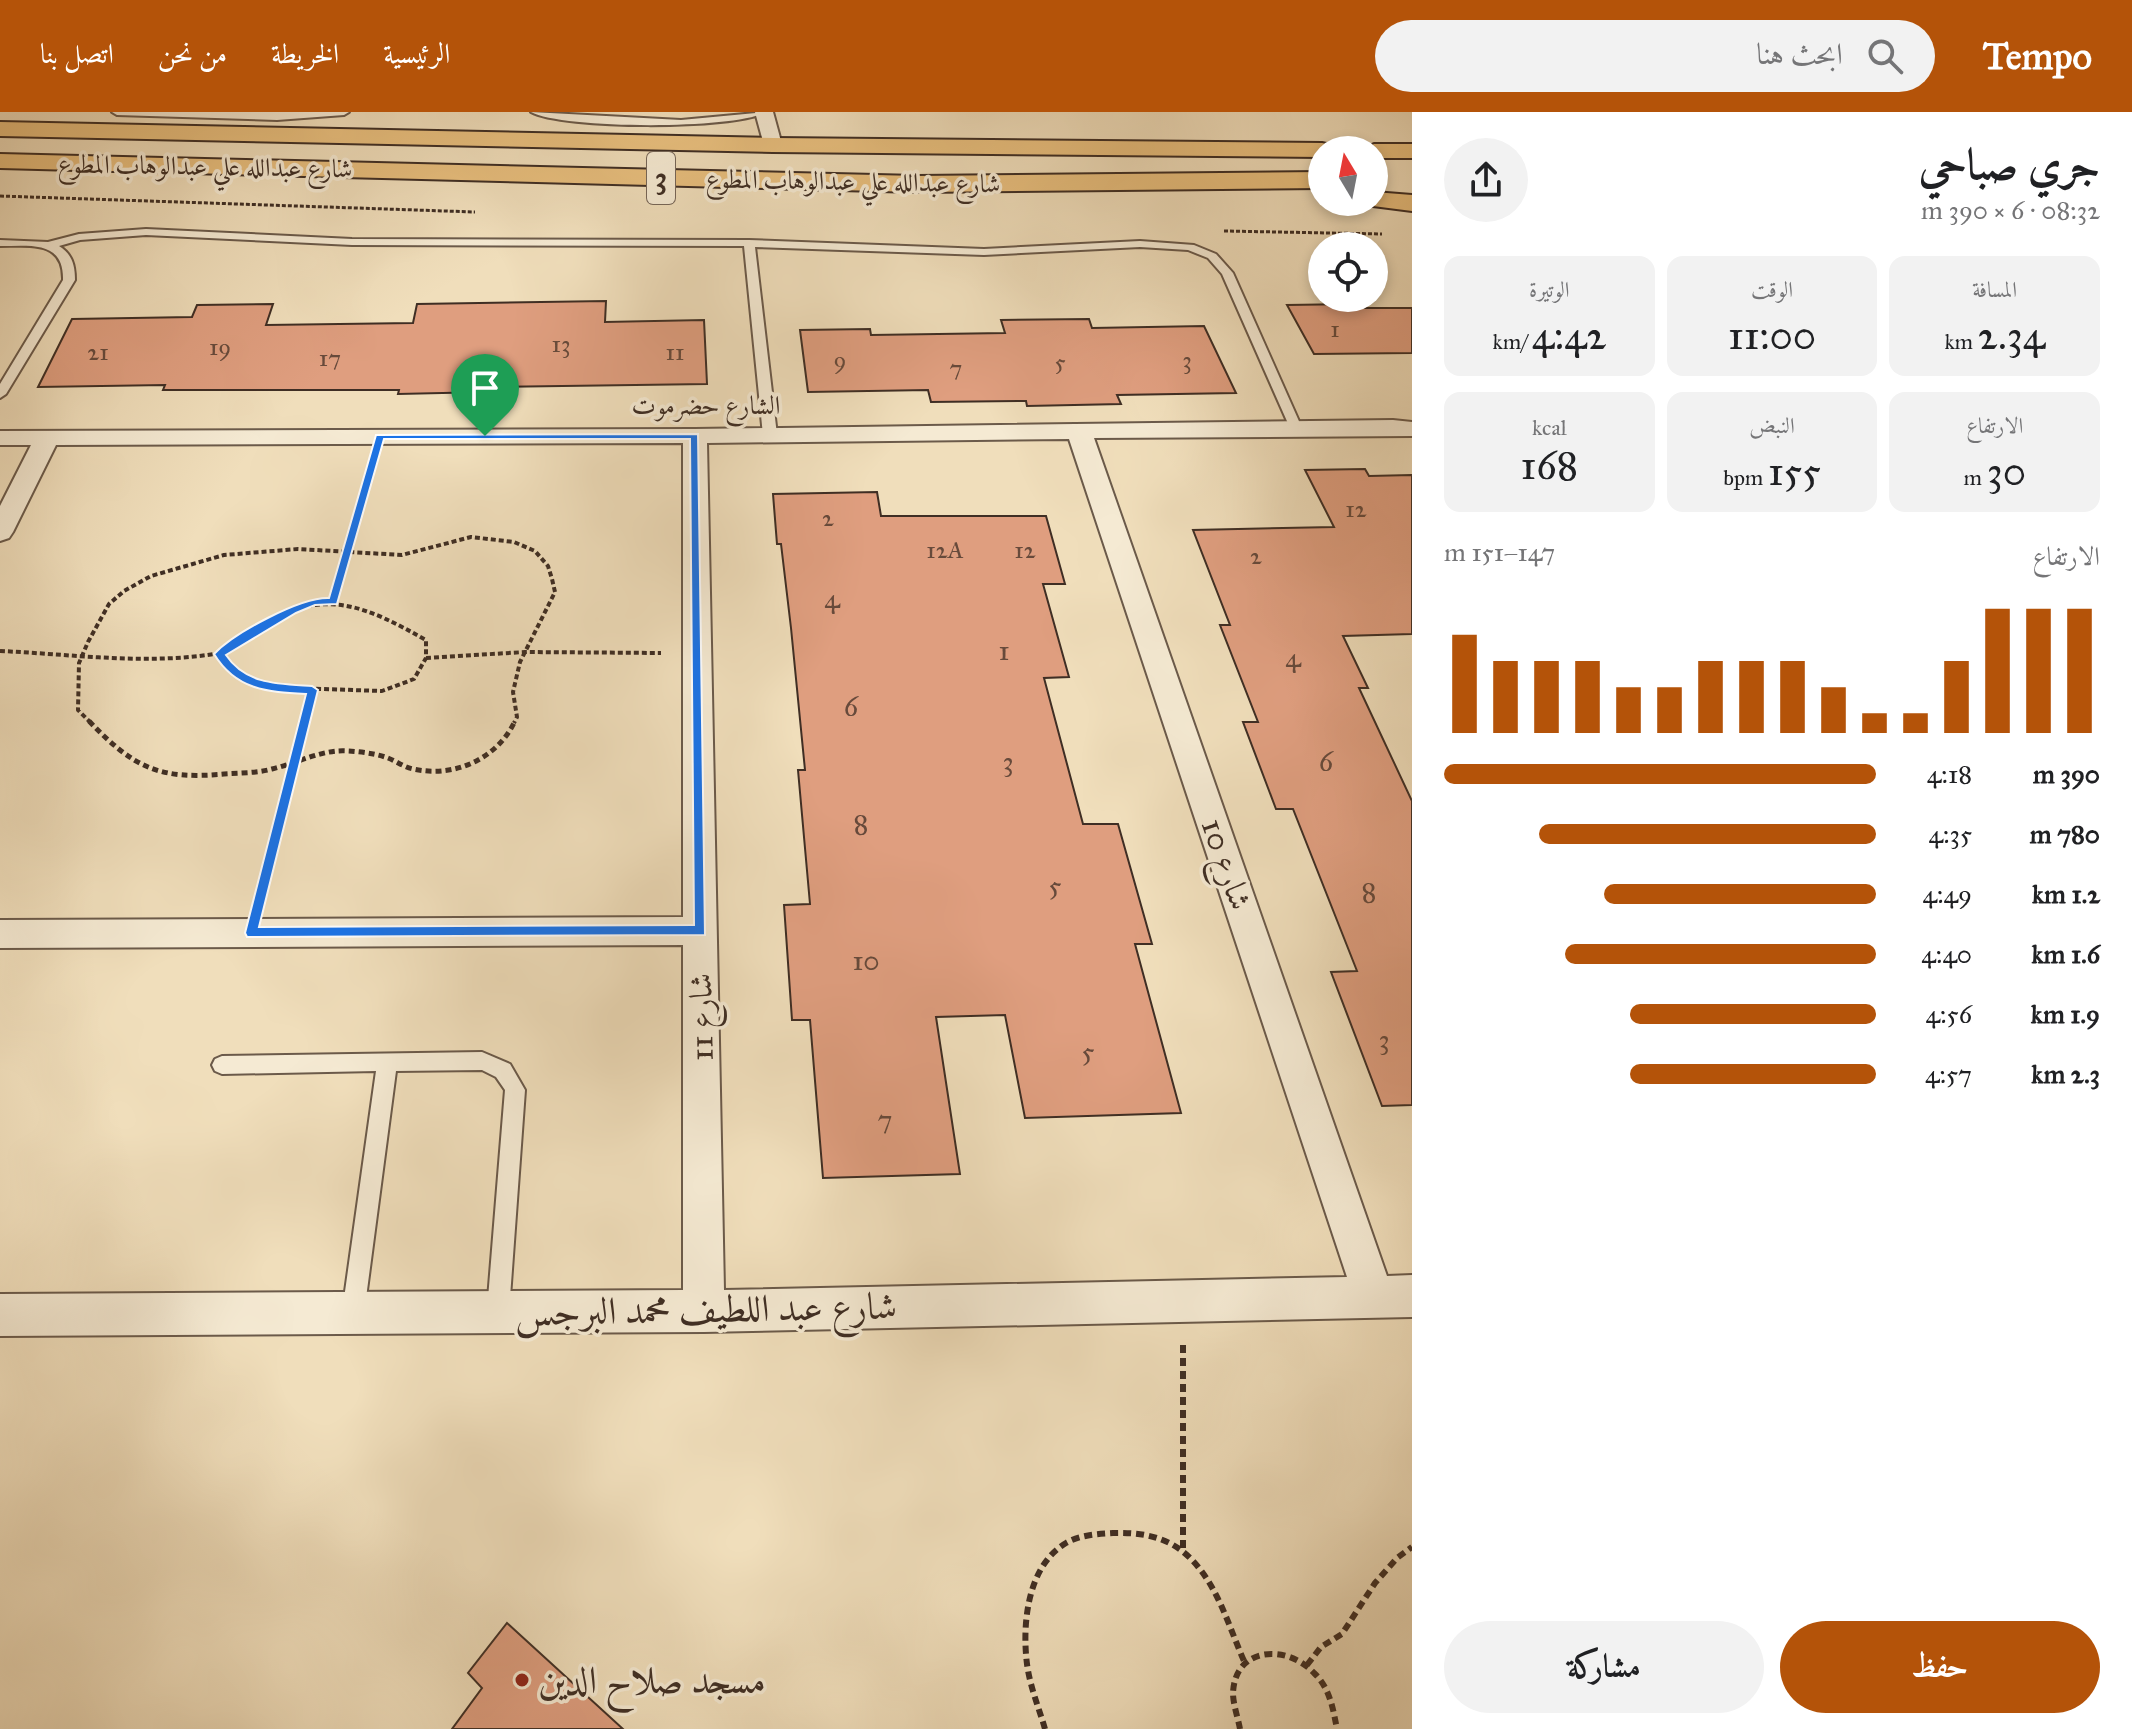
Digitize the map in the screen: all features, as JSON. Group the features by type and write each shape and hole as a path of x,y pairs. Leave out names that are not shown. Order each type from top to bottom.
{"main road":[{"name":"شارع عبدالله علي عبدالوهاب المطوع","path":"0,129 773,145 1308,150"},
{"path":"1388,151 1412,151"},
{"name":"شارع عبدالله علي عبدالوهاب المطوع","path":"0,161 917,184 1308,180"},
{"path":"1206,180 1308,195"},
{"path":"1388,181 1412,181"},
{"path":"1388,201 1412,203"}],"street":[{"path":"762,112 773,145"},
{"name":"الشارع حضرموت","path":"0,438 695,436 1412,429"},
{"name":"شارع 10","path":"1079,431 1393,1296"},
{"name":"شارع 11","path":"695,436 704,1311"},
{"path":"0,532 48,437"},
{"path":"3,944 251,933 700,931"},
{"name":"شارع عبد اللطيف محمد البرجس","path":"0,1315 704,1311 1393,1296"}],"lane":[{"path":"117,112 277,117 344,112"},
{"path":"536,112 616,120 692,121 737,118 762,112"},
{"path":"0,243 47,246 79,237 146,232 472,244 749,243 984,252 1140,244 1190,247 1212,256 1227,273 1296,428"},
{"path":"749,243 770,435"},
{"path":"0,394 69,280 69,257 47,246"},
{"path":"222,1065 482,1061 496,1064 512,1081 514,1101 498,1311"},
{"path":"353,1313 387,1062"}],"path":[{"path":"333,601 380,437"},
{"path":"471,537 501,539 524,546 547,563 555,592 525,652 513,692 517,717 506,740 489,755 466,766 435,771 411,769 383,756 337,751 269,770 191,777 161,774 113,746 78,710 79,663 109,604 124,591 151,576 224,555 298,549 349,552 402,555 471,537"},
{"path":"0,651 219,654 292,610 313,601 333,601 361,608 426,640 426,658 414,679 382,691 262,687 228,666 219,654"},
{"path":"426,658 525,652 697,654"},
{"path":"251,933 312,690"},
{"path":"1183,1301 1183,1552"},
{"path":"1045,1729 1027,1665 1026,1624 1031,1591 1045,1565 1062,1545 1081,1536 1144,1533 1167,1539 1193,1560 1214,1592 1244,1661"},
{"path":"1307,1665 1321,1647 1342,1634 1375,1583 1397,1558 1412,1547"},
{"path":"1240,1729 1232,1707 1233,1681 1244,1661 1262,1650 1284,1652 1307,1665 1326,1685 1337,1712 1337,1729"}],"building":[{"path":"606,301 605,322 704,320 707,384 488,387 487,392 398,394 399,390 163,390 165,385 38,387 72,319 192,317 197,305 273,304 266,325 413,323 417,304"},
{"path":"1287,305 1308,305 1308,312 1388,312 1388,308 1412,308 1412,353 1314,354"},
{"path":"1089,319 1092,328 1204,326 1236,393 1117,395 1121,404 1027,406 1026,401 931,402 928,390 808,392 800,330 870,329 871,335 1005,333 1001,320"},
{"path":"1365,469 1369,476 1412,475 1412,634 1343,636 1368,688 1359,688 1412,801 1412,1105 1382,1106 1331,972 1357,971 1293,809 1276,809 1243,722 1258,722 1220,625 1230,625 1193,530 1334,527 1305,470"},
{"path":"877,492 881,516 1046,516 1065,584 1043,584 1069,677 1044,678 1083,824 1118,824 1152,944 1135,944 1181,1113 1025,1118 1005,1015 936,1017 960,1174 823,1178 810,1020 792,1020 784,905 810,904 798,770 805,770 791,628 781,544 777,544 773,494"},
{"name":"مسجد صلاح الدين","path":"507,1623 623,1729 452,1729 482,1688 468,1673"}],"place":[{"name":"مسجد صلاح الدين","path":"522,1680"}],"route":[{"path":"485,436 695,436 700,931 251,933 312,690 262,687 228,666 219,654 292,610 313,601 333,601 380,437 485,436"}]}
